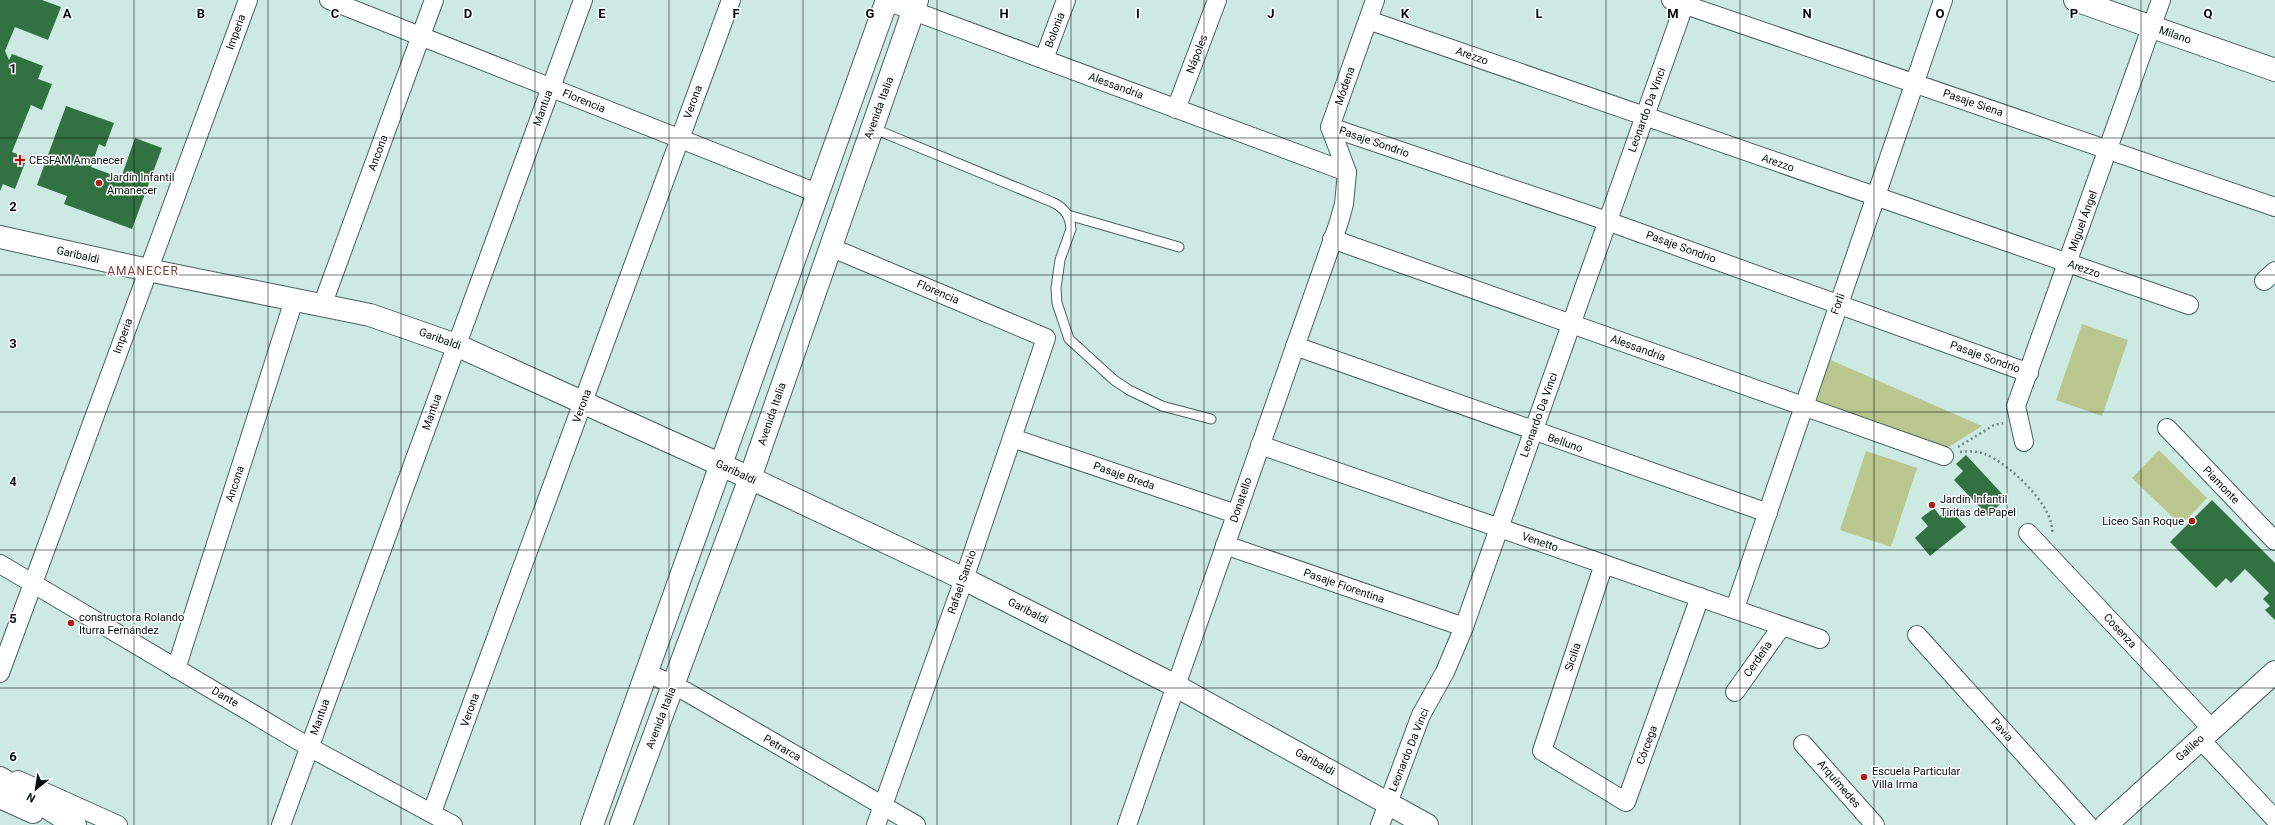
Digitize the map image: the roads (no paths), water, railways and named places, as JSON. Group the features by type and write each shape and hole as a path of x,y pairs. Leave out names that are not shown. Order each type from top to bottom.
{"street":[{"name":"Imperia","path":"0,673 248,0"},
{"name":"Florencia","path":"329,0 817,193"},
{"name":"Ancona","path":"322,306 434,0"},
{"name":"Mantua","path":"281,825 583,0"},
{"name":"Verona","path":"432,812 731,0"},
{"name":"Alessandría","path":"886,0 915,5 1044,59 1347,172"},
{"path":"592,825 886,0"},
{"name":"Bolonia","path":"1044,59 1066,0"},
{"name":"Nápoles","path":"1176,109 1217,0"},
{"name":"Módena","path":"1330,127 1375,0"},
{"name":"Forli","path":"1735,608 1943,0"},
{"name":"Milano","path":"2076,0 2275,70"},
{"name":"Miguel Ángel","path":"2024,442 2016,406 2161,0"},
{"name":"Pasaje Siena","path":"1680,1 2275,207"},
{"name":"Leonardo Da Vinci","path":"1380,825 1421,716 1444,672 1464,627 1644,116 1680,1"},
{"name":"Avenida Italia","path":"621,825 750,478 915,5"},
{"name":"Arezzo","path":"1368,20 2188,305"},
{"path":"1330,127 1347,172"},
{"name":"Pasaje Sondrio","path":"1330,127 1607,221 2029,373"},
{"name":"Donatello","path":"1127,825 1344,204 1347,172"},
{"name":"Garibaldi","path":"0,237 148,270 370,315 456,345 720,464 964,579 1176,686 1427,825"},
{"name":"Alessandría","path":"1332,239 1944,456"},
{"name":"Florencia","path":"830,247 1046,338"},
{"name":"Ancona","path":"176,669 294,300"},
{"name":"Rafael Sanzio","path":"876,825 964,579 1046,338"},
{"name":"Belluno","path":"1295,346 1768,513"},
{"name":"Piamonte","path":"2167,428 2275,541"},
{"name":"Pasaje Breda","path":"1012,438 1236,514"},
{"name":"Venetto","path":"1260,445 1735,608 1820,640"},
{"name":"Cosenza","path":"2028,533 2206,734 2275,819"},
{"name":"Pasaje Fiorentina","path":"1225,545 1464,627"},
{"name":"Dante","path":"0,564 309,747 432,812 453,825"},
{"name":"Sicilia","path":"1542,751 1604,564"},
{"name":"Córcega","path":"1542,751 1626,802 1700,597"},
{"name":"Cerdeña","path":"1735,692 1782,626"},
{"name":"Pavia","path":"1917,635 2088,825"},
{"name":"Petrarca","path":"646,672 674,685 882,807 916,825"},
{"name":"Galileo","path":"2106,825 2275,672"},
{"name":"Arquímedes","path":"1803,744 1875,825"},
{"path":"0,772 118,825"},
{"path":"0,778 75,825"},
{"path":"0,797 62,825"}],"lane":[{"path":"872,128 1052,202 1064,209 1068,215 1071,229 1060,260 1056,288 1057,303 1069,339 1114,380 1129,390 1162,406 1211,419"},
{"path":"1068,215 1179,247"}],"place":[{"name":"CESFAM Amanecer","path":"20,160"},
{"name":"Jardín Infantil Amanecer","path":"99,183"},
{"name":"Jardín Infantil Tiritas de Papel","path":"1932,505"},
{"name":"Liceo San Roque","path":"2192,521"},
{"name":"constructora Rolando Iturra Fernández","path":"71,623"},
{"name":"Escuela Particular Villa Irma","path":"1864,777"}],"district":[{"name":"AMANECER","path":"143,271"}]}
